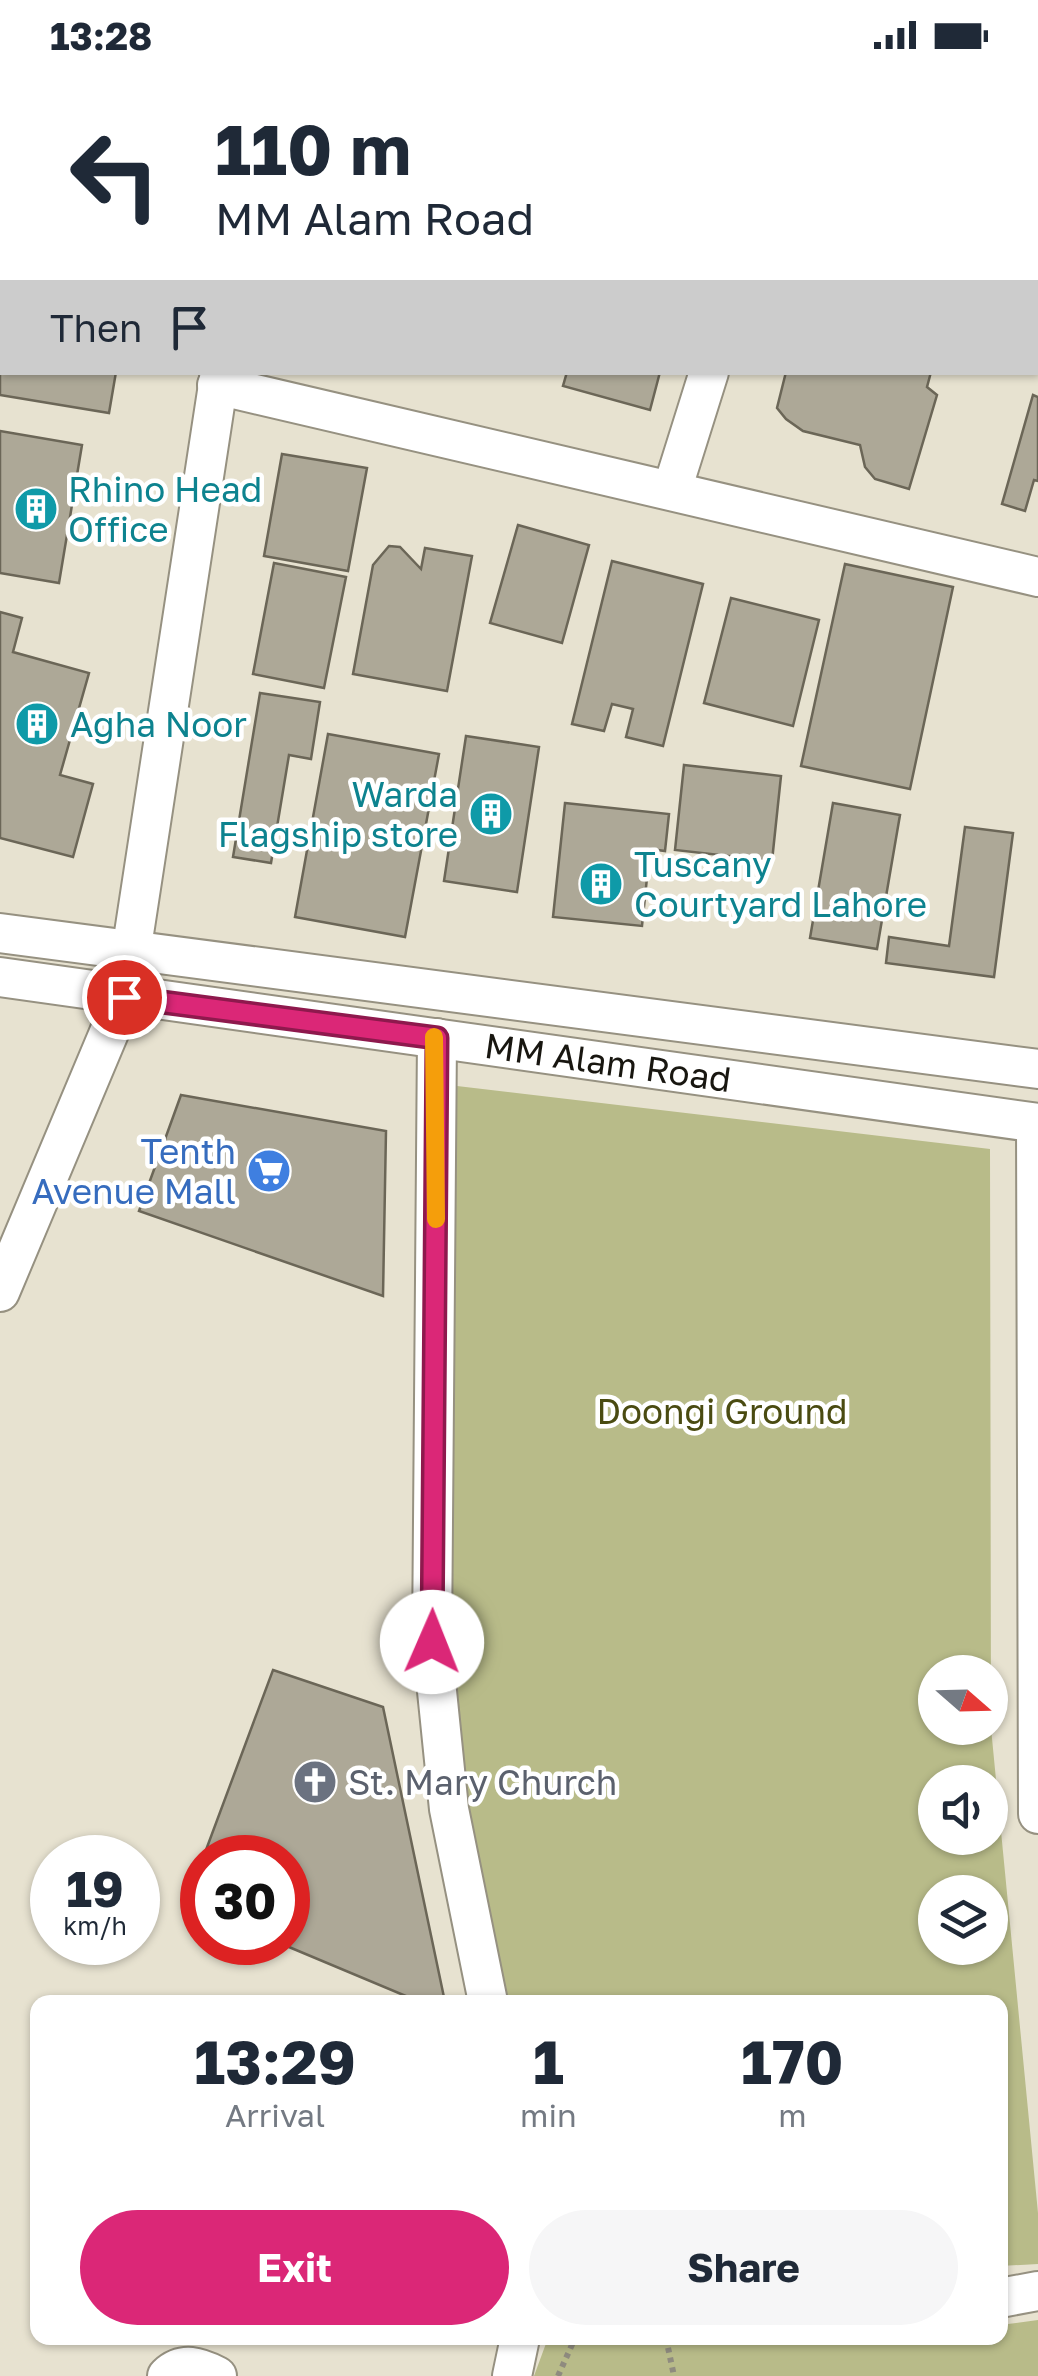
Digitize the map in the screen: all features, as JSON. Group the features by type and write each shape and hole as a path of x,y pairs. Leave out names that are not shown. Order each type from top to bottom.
{"street":[{"path":"672,490 708,375"},
{"path":"131,953 219,379 1038,576"},
{"name":"MM Alam Road","path":"0,933 1038,1069"},
{"name":"MM Alam Road","path":"0,977 1037,1123"},
{"path":"0,1292 124,997"},
{"path":"437,1038 432,1642 450,1809 487,1995"},
{"path":"1037,1123 1038,1814"},
{"path":"1008,2297 1038,2291"},
{"path":"512,2376 519,2345"},
{"path":"166,2376 175,2368 197,2366 218,2376"}],"path":[{"path":"558,2376 572,2345"},
{"path":"667,2345 674,2376"}],"green space":[{"name":"Doongi Ground","path":"457,1086 990,1149 991,1655 918,1655 918,1745 993,1745 995,1765 918,1765 918,1855 1003,1855 1005,1875 918,1875 918,1965 1008,1965 1008,1903 1038,2213 1038,2264 1008,2266 1008,1995 490,1995 449,1718"},
{"path":"1038,2320 1038,2376 534,2376 545,2345 1008,2345 1008,2324"}],"building":[{"path":"0,375 115,375 109,413 0,395"},
{"path":"566,375 659,375 650,410 563,386"},
{"path":"785,375 930,375 927,387 937,395 909,489 875,479 865,467 860,445 803,431 777,408"},
{"path":"1033,395 1038,397 1038,481 1034,480 1025,511 1002,504"},
{"name":"Rhino Head Office","path":"0,431 82,445 59,583 0,573"},
{"path":"282,454 367,468 348,571 264,556"},
{"path":"518,525 589,545 562,643 490,623"},
{"path":"389,546 400,547 421,569 425,548 472,556 447,691 353,674 373,565"},
{"path":"612,561 703,584 663,746 626,737 633,709 612,704 604,731 572,724"},
{"path":"274,563 346,577 324,688 253,674"},
{"path":"845,564 953,587 910,789 801,766"},
{"path":"731,598 819,620 793,726 704,703"},
{"name":"Agha Noor","path":"0,612 22,618 13,652 89,673 60,775 93,784 73,857 0,838"},
{"path":"260,693 320,702 311,759 289,755 271,863 233,857"},
{"path":"328,734 439,754 405,937 295,917"},
{"name":"Warda Flagship store","path":"466,736 539,747 517,892 444,881"},
{"path":"684,765 781,776 772,861 675,850"},
{"name":"Tuscany Courtyard Lahore","path":"565,803 669,814 665,851 650,849 642,926 553,917"},
{"path":"833,803 900,815 877,949 810,938"},
{"path":"965,827 1013,833 994,977 886,963 889,937 949,946"},
{"name":"Tenth Avenue Mall","path":"181,1095 386,1131 383,1296 139,1211"},
{"name":"St. Mary Church","path":"273,1670 383,1707 444,1995 403,1995 310,1956 310,1835 212,1835"}],"slow traffic":[{"path":"434,1037 436,1219"}],"place":[{"name":"Rhino Head Office","path":"36,509"},
{"name":"Agha Noor","path":"37,724"},
{"name":"Warda Flagship store","path":"491,814"},
{"name":"Tuscany Courtyard Lahore","path":"601,884"},
{"name":"Tenth Avenue Mall","path":"269,1171"},
{"name":"St. Mary Church","path":"315,1782"}],"route":[{"path":"124,997 437,1038 432,1642"}]}
